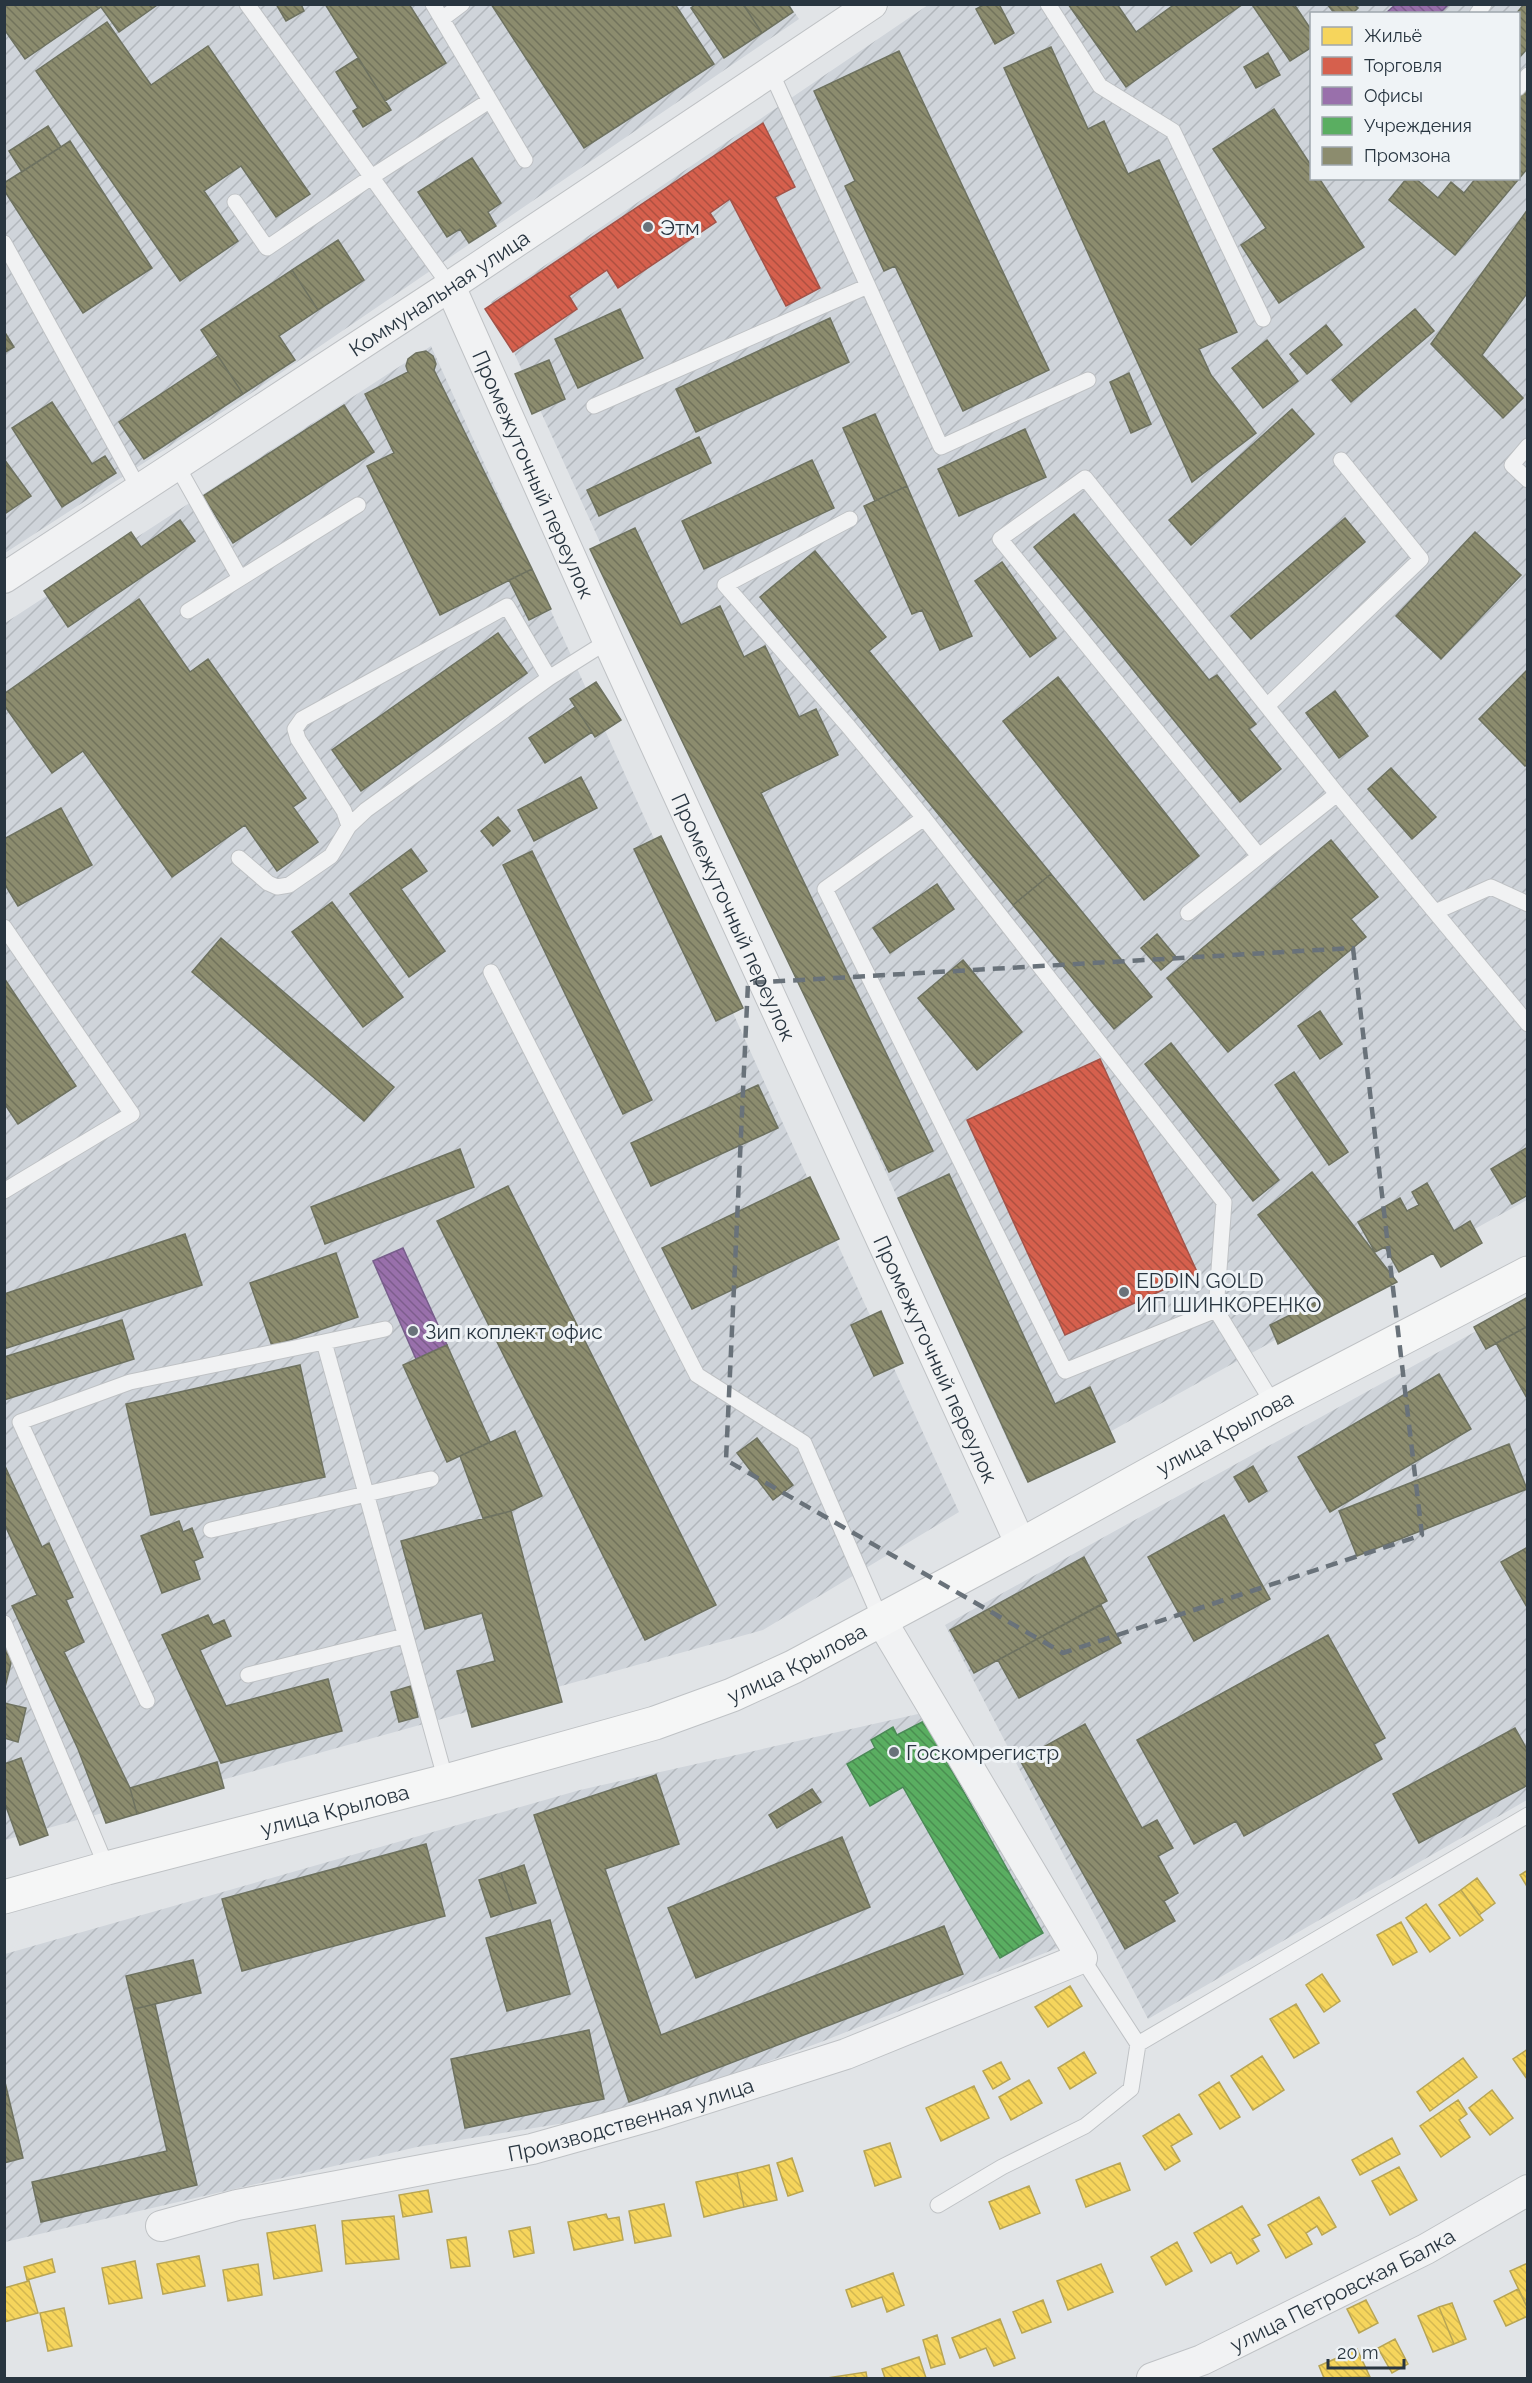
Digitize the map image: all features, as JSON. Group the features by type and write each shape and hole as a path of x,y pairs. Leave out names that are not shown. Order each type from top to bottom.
{"main road":[{"name":"улица Крылова","path":"4,1896 446,1781 655,1723 732,1695 793,1667 1021,1545 1274,1405 1527,1273"}],"street":[{"name":"Коммунальная улица","path":"4,578 450,286 865,7"},
{"name":"Промежуточный переулок","path":"450,286 608,641 1021,1545"},
{"path":"881,1620 1082,1958"},
{"name":"Производственная улица","path":"161,2226 237,2205 532,2149 657,2114 846,2054 1082,1958"},
{"name":"улица Петровская Балка","path":"1152,2379 1202,2360 1426,2249 1527,2190"}],"lane":[{"path":"247,4 450,286"},
{"path":"434,4 525,160"},
{"path":"442,19 462,4"},
{"path":"1048,4 1100,86 1173,131 1263,319"},
{"path":"771,72 941,447 1088,380"},
{"path":"235,202 267,248 489,101"},
{"path":"4,243 10,268 139,489"},
{"path":"594,406 868,286"},
{"path":"1527,446 1512,465 1527,480"},
{"path":"1266,706 1421,559 1341,460"},
{"path":"176,465 240,578"},
{"path":"1259,856 1000,539 1085,478 1337,794 1527,1024"},
{"path":"188,611 358,505"},
{"path":"850,519 725,585 848,726 924,818 1224,1202 1216,1310 1274,1405"},
{"path":"349,826 344,811 298,739 295,729 302,719 507,606 549,678"},
{"path":"239,858 268,883 277,887 289,885 332,856 349,826 366,810 549,678 608,641"},
{"path":"1188,913 1337,794"},
{"path":"924,818 825,889 1065,1371 1216,1310"},
{"path":"1435,912 1491,886 1527,904"},
{"path":"4,927 132,1114 4,1191"},
{"path":"491,972 697,1375 804,1443 881,1620"},
{"path":"147,1701 20,1422 130,1382 385,1329"},
{"path":"324,1342 446,1781"},
{"path":"211,1530 366,1496 431,1479"},
{"path":"4,1623 107,1868"},
{"path":"248,1675 405,1636"},
{"path":"1138,2044 1527,1815"},
{"path":"938,2205 1002,2167 1085,2126 1131,2089 1138,2044 1082,1958"}],"highlighted area":[{"path":"1353,948 1422,1535 1063,1653 726,1460 748,983"}],"shaded area":[{"path":"789,4 799,19 247,396 5,553 5,5"},
{"path":"928,5 1527,5 1527,1200 1025,1479 491,302"},
{"path":"431,346 959,1512 763,1630 5,1840 5,623"},
{"path":"1527,1303 1527,1800 1148,2019 945,1625"},
{"path":"927,1712 1060,1947 821,2042 632,2112 417,2147 5,2242 5,1954 580,1790"}],"building: Жильё":[{"path":"1528,1870 1528,1888 1520,1875"},
{"path":"1477,1878 1495,1903 1479,1915 1461,1890"},
{"path":"1461,1890 1483,1920 1460,1936 1439,1905"},
{"path":"1426,1904 1450,1938 1430,1952 1406,1918"},
{"path":"1401,1922 1417,1952 1393,1965 1377,1935"},
{"path":"1322,1974 1340,2001 1324,2012 1306,1985"},
{"path":"1070,1986 1082,2006 1048,2027 1035,2007"},
{"path":"1296,2004 1319,2043 1294,2058 1270,2019"},
{"path":"1528,2049 1528,2078 1527,2079 1513,2059"},
{"path":"1084,2052 1096,2073 1070,2089 1058,2068"},
{"path":"1262,2056 1284,2090 1253,2110 1231,2076"},
{"path":"1463,2058 1477,2077 1430,2111 1417,2092"},
{"path":"1001,2062 1010,2079 993,2089 983,2071"},
{"path":"1029,2080 1042,2103 1011,2120 999,2097"},
{"path":"1219,2082 1240,2117 1220,2129 1199,2095"},
{"path":"974,2086 989,2118 941,2141 926,2108"},
{"path":"1492,2090 1513,2118 1490,2135 1469,2108"},
{"path":"1458,2100 1467,2114 1459,2120 1470,2137 1441,2157 1420,2126"},
{"path":"1179,2114 1192,2134 1171,2146 1180,2161 1165,2170 1143,2136"},
{"path":"1392,2138 1400,2154 1360,2175 1352,2160"},
{"path":"890,2143 901,2177 875,2186 864,2151"},
{"path":"792,2158 803,2191 788,2196 777,2163"},
{"path":"1120,2163 1130,2190 1086,2207 1076,2180"},
{"path":"769,2165 777,2200 744,2207 737,2173"},
{"path":"1399,2167 1417,2200 1390,2215 1372,2181"},
{"path":"737,2173 744,2207 704,2217 696,2182"},
{"path":"1029,2186 1040,2213 1000,2229 989,2202"},
{"path":"428,2190 432,2212 403,2217 399,2195"},
{"path":"1319,2197 1336,2227 1322,2235 1317,2226 1306,2233 1312,2244 1286,2258 1268,2225"},
{"path":"664,2204 671,2236 635,2243 629,2211"},
{"path":"1242,2206 1260,2235 1252,2239 1259,2251 1237,2264 1231,2252 1211,2263 1194,2233"},
{"path":"606,2214 608,2219 619,2217 623,2240 574,2250 568,2222"},
{"path":"394,2216 399,2259 346,2264 342,2221"},
{"path":"315,2225 322,2271 274,2279 267,2233"},
{"path":"530,2227 534,2253 514,2257 509,2231"},
{"path":"466,2237 470,2266 451,2268 447,2240"},
{"path":"1177,2242 1192,2271 1166,2285 1151,2257"},
{"path":"199,2256 205,2286 163,2294 157,2264"},
{"path":"52,2259 55,2272 27,2280 24,2267"},
{"path":"135,2261 142,2298 109,2304 102,2268"},
{"path":"1528,2263 1528,2309 1510,2271"},
{"path":"258,2264 262,2295 228,2301 223,2270"},
{"path":"1101,2264 1113,2292 1068,2310 1057,2281"},
{"path":"893,2273 904,2305 887,2312 882,2297 852,2307 846,2290"},
{"path":"29,2281 38,2313 4,2322 4,2288"},
{"path":"1518,2289 1528,2309 1528,2316 1506,2326 1494,2301"},
{"path":"1043,2300 1051,2322 1022,2333 1013,2312"},
{"path":"1366,2300 1378,2323 1359,2333 1347,2309"},
{"path":"1452,2303 1466,2339 1454,2344 1439,2307"},
{"path":"1439,2307 1454,2344 1433,2352 1418,2316"},
{"path":"64,2308 72,2346 48,2351 40,2313"},
{"path":"1000,2319 1015,2358 994,2366 986,2348 960,2358 952,2338"},
{"path":"937,2335 945,2364 931,2368 923,2340"},
{"path":"1395,2339 1408,2364 1392,2373 1378,2348"},
{"path":"1357,2349 1370,2377 1324,2378 1319,2366"},
{"path":"919,2357 926,2378 885,2378 882,2369"},
{"path":"866,2372 867,2378 827,2378"}],"building: Торговля":[{"path":"763,123 795,187 775,197 820,288 786,306 730,199 710,213 716,222 618,288 607,270 569,296 577,309 513,352 485,309"},
{"path":"1100,1059 1198,1274 1065,1335 967,1120"}],"building: Офисы":[{"path":"1396,4 1449,4 1441,12 1387,12"},
{"path":"403,1248 447,1345 416,1359 373,1261"}],"building: Учреждения":[{"path":"924,1721 1043,1933 1000,1958 903,1787 870,1806 847,1764 875,1748 871,1740 893,1727 897,1735"}],"building: Промзона":[{"path":"4,4 157,5 119,32 101,7 25,59 4,29"},
{"path":"276,4 301,4 304,11 286,21"},
{"path":"325,4 409,4 446,63 385,101"},
{"path":"491,4 675,4 714,64 584,148"},
{"path":"696,4 743,4 762,33 724,58 691,8"},
{"path":"743,4 788,4 793,12 762,33"},
{"path":"985,4 999,4 1014,33 995,44 976,9"},
{"path":"1068,4 1117,4 1136,32 1175,4 1243,4 1126,87"},
{"path":"1255,4 1294,4 1310,28 1310,48 1290,61 1253,6"},
{"path":"1327,4 1354,4 1358,8 1354,12 1333,12"},
{"path":"1524,4 1528,4 1528,48 1520,57 1520,12 1518,12"},
{"path":"107,22 151,85 208,46 310,194 276,217 241,166 204,191 238,241 180,281 36,71"},
{"path":"1051,47 1088,129 1104,121 1128,174 1159,160 1237,332 1199,349 1211,375 1256,433 1192,482 1004,68"},
{"path":"899,51 1049,370 963,411 895,266 884,271 845,186 855,181 814,91"},
{"path":"1268,53 1280,75 1256,88 1244,67"},
{"path":"358,58 391,110 363,127 353,111 358,108 336,72"},
{"path":"1528,86 1528,168 1520,178 1520,94"},
{"path":"1274,109 1310,164 1310,180 1320,180 1364,247 1279,303 1241,245 1266,228 1213,149"},
{"path":"48,126 61,147 22,172 9,151"},
{"path":"70,141 152,268 83,313 4,190 4,183"},
{"path":"472,158 501,203 488,212 496,226 469,243 460,229 447,237 418,192"},
{"path":"1405,180 1417,180 1438,198 1451,182 1464,193 1474,180 1518,180 1455,255 1389,200"},
{"path":"1528,209 1528,292 1482,355 1523,398 1503,418 1431,344"},
{"path":"338,240 364,280 318,310 292,270"},
{"path":"292,270 318,310 279,336 295,360 243,394 201,330"},
{"path":"620,309 643,358 578,388 555,339"},
{"path":"1415,309 1434,331 1351,402 1332,380"},
{"path":"830,318 849,362 696,432 676,389"},
{"path":"1326,325 1342,345 1307,374 1290,354"},
{"path":"4,331 14,347 4,353"},
{"path":"1267,340 1298,381 1263,408 1232,368"},
{"path":"426,351 433,356 436,364 434,370 532,569 440,615 367,466 394,453 365,394 408,372 406,366 408,359 416,353"},
{"path":"218,356 243,394 144,459 119,422"},
{"path":"549,360 565,399 532,414 515,374"},
{"path":"1129,373 1151,424 1131,433 1110,382"},
{"path":"52,402 92,464 105,456 116,473 62,507 12,428"},
{"path":"344,405 374,452 233,543 203,496"},
{"path":"1292,409 1314,434 1191,545 1169,520"},
{"path":"875,414 907,486 875,501 843,428"},
{"path":"1025,429 1046,477 959,516 938,469"},
{"path":"699,437 711,463 599,516 587,490"},
{"path":"4,459 31,496 6,513 4,510"},
{"path":"812,460 834,508 704,569 682,521"},
{"path":"907,486 972,636 940,650 922,610 912,614 864,506"},
{"path":"1074,514 1209,680 1217,675 1256,724 1249,729 1281,769 1240,802 1034,547"},
{"path":"1345,518 1365,542 1251,639 1231,616"},
{"path":"180,520 195,541 68,627 44,591 131,532 141,547"},
{"path":"635,528 681,625 720,606 744,657 765,646 799,717 816,709 838,755 761,793 933,1151 889,1172 590,549"},
{"path":"1475,532 1521,575 1441,659 1396,616"},
{"path":"815,551 886,637 869,651 1051,874 1013,905 760,597"},
{"path":"1002,562 1056,638 1030,657 975,581"},
{"path":"532,569 551,609 529,620 509,580"},
{"path":"139,599 190,672 208,659 306,798 293,807 318,842 277,871 245,825 172,877 83,751 52,773 4,705 4,694"},
{"path":"498,633 527,673 361,791 332,750"},
{"path":"1528,669 1528,764 1525,766 1479,719"},
{"path":"1058,677 1199,856 1144,900 1003,721"},
{"path":"596,682 621,720 595,737 570,699"},
{"path":"1335,691 1368,736 1339,758 1306,713"},
{"path":"575,707 592,732 545,763 529,738"},
{"path":"1391,768 1436,817 1412,839 1368,789"},
{"path":"581,777 597,808 534,841 518,810"},
{"path":"61,808 92,865 18,906 4,883 4,839"},
{"path":"498,817 510,831 493,846 481,831"},
{"path":"661,836 743,1008 716,1021 634,849"},
{"path":"1331,840 1378,897 1351,919 1366,937 1228,1052 1167,978"},
{"path":"411,849 427,871 401,889 445,951 409,977 350,894"},
{"path":"532,851 652,1100 623,1114 503,865"},
{"path":"1051,874 1152,997 1114,1029 1013,905"},
{"path":"937,884 954,909 890,953 873,928"},
{"path":"332,902 403,997 363,1027 292,932"},
{"path":"1157,934 1176,957 1161,970 1141,948"},
{"path":"221,938 394,1087 364,1121 192,972"},
{"path":"963,960 1022,1032 977,1070 918,998"},
{"path":"4,978 76,1086 18,1124 4,1103"},
{"path":"1320,1011 1342,1044 1320,1059 1298,1026"},
{"path":"1171,1043 1279,1180 1253,1201 1145,1064"},
{"path":"1294,1072 1348,1152 1329,1165 1275,1085"},
{"path":"758,1085 778,1128 651,1186 631,1143"},
{"path":"1528,1147 1528,1195 1512,1204 1491,1169"},
{"path":"460,1149 474,1187 325,1244 311,1207"},
{"path":"1312,1172 1397,1282 1278,1344 1270,1325 1322,1299 1258,1215"},
{"path":"949,1174 1055,1404 1090,1387 1115,1442 1028,1482 898,1198"},
{"path":"810,1177 839,1239 692,1309 662,1248"},
{"path":"1427,1183 1454,1231 1470,1221 1482,1243 1441,1267 1433,1253 1399,1272 1385,1247 1375,1252 1358,1222 1400,1198 1407,1211 1419,1205 1412,1192"},
{"path":"508,1186 716,1605 645,1640 437,1221"},
{"path":"185,1234 202,1285 4,1349 4,1294"},
{"path":"336,1253 358,1317 272,1346 250,1283"},
{"path":"1528,1297 1528,1326 1486,1349 1474,1327"},
{"path":"881,1311 903,1363 874,1376 851,1325"},
{"path":"122,1320 134,1359 4,1400 4,1357"},
{"path":"1528,1326 1528,1400 1496,1343"},
{"path":"447,1345 490,1442 447,1462 403,1365"},
{"path":"300,1365 325,1477 151,1515 126,1404"},
{"path":"1439,1374 1471,1429 1330,1512 1298,1457"},
{"path":"515,1431 542,1496 511,1511 483,1518 460,1456"},
{"path":"757,1438 793,1485 773,1500 737,1453"},
{"path":"1509,1444 1527,1489 1357,1556 1339,1511"},
{"path":"4,1464 42,1547 49,1543 73,1597 66,1600 84,1642 64,1652 130,1788 137,1814 106,1823 78,1749 12,1606 37,1595 4,1523"},
{"path":"1253,1466 1267,1491 1249,1502 1234,1477"},
{"path":"511,1511 562,1702 472,1727 457,1671 495,1661 482,1613 425,1629 401,1541"},
{"path":"1224,1515 1270,1599 1194,1641 1148,1557"},
{"path":"179,1521 183,1532 192,1528 203,1557 194,1561 200,1579 162,1593 141,1536"},
{"path":"1528,1547 1528,1609 1501,1562"},
{"path":"1084,1557 1107,1601 974,1673 950,1630"},
{"path":"1101,1605 1121,1643 1019,1698 998,1660"},
{"path":"208,1615 213,1625 224,1620 231,1636 200,1650 226,1706 328,1679 342,1731 221,1763 162,1635"},
{"path":"1328,1635 1385,1738 1374,1744 1382,1759 1244,1836 1236,1821 1194,1844 1137,1740"},
{"path":"4,1649 14,1651 4,1691"},
{"path":"411,1686 418,1717 399,1722 391,1692"},
{"path":"4,1703 26,1708 18,1742 4,1738"},
{"path":"1085,1724 1142,1828 1157,1820 1173,1848 1158,1856 1178,1893 1164,1901 1175,1921 1125,1949 1020,1760"},
{"path":"1515,1728 1528,1751 1528,1785 1419,1843 1393,1794"},
{"path":"21,1758 48,1835 20,1845 4,1801 4,1764"},
{"path":"217,1762 224,1788 137,1814 130,1788"},
{"path":"656,1775 679,1844 605,1869 661,2035 944,1926 963,1974 629,2102 534,1815"},
{"path":"812,1789 821,1802 777,1828 769,1815"},
{"path":"842,1837 870,1907 696,1978 668,1908"},
{"path":"426,1844 445,1916 242,1971 222,1899"},
{"path":"524,1865 536,1903 513,1910 501,1873"},
{"path":"501,1873 513,1910 491,1917 479,1880"},
{"path":"550,1920 570,1994 507,2011 486,1938"},
{"path":"193,1960 201,1993 134,2009 126,1976"},
{"path":"155,2004 197,2185 41,2222 32,2182 167,2151 134,2009"},
{"path":"589,2030 604,2099 465,2128 451,2059"},
{"path":"4,2078 23,2158 4,2163"}],"place":[{"name":"Этм","path":"648,227"},
{"name":"EDDIN GOLD ИП ШИНКОРЕНКО","path":"1124,1292"},
{"name":"Зип коплект офис","path":"413,1331"},
{"name":"Госкомрегистр","path":"894,1752"}]}
